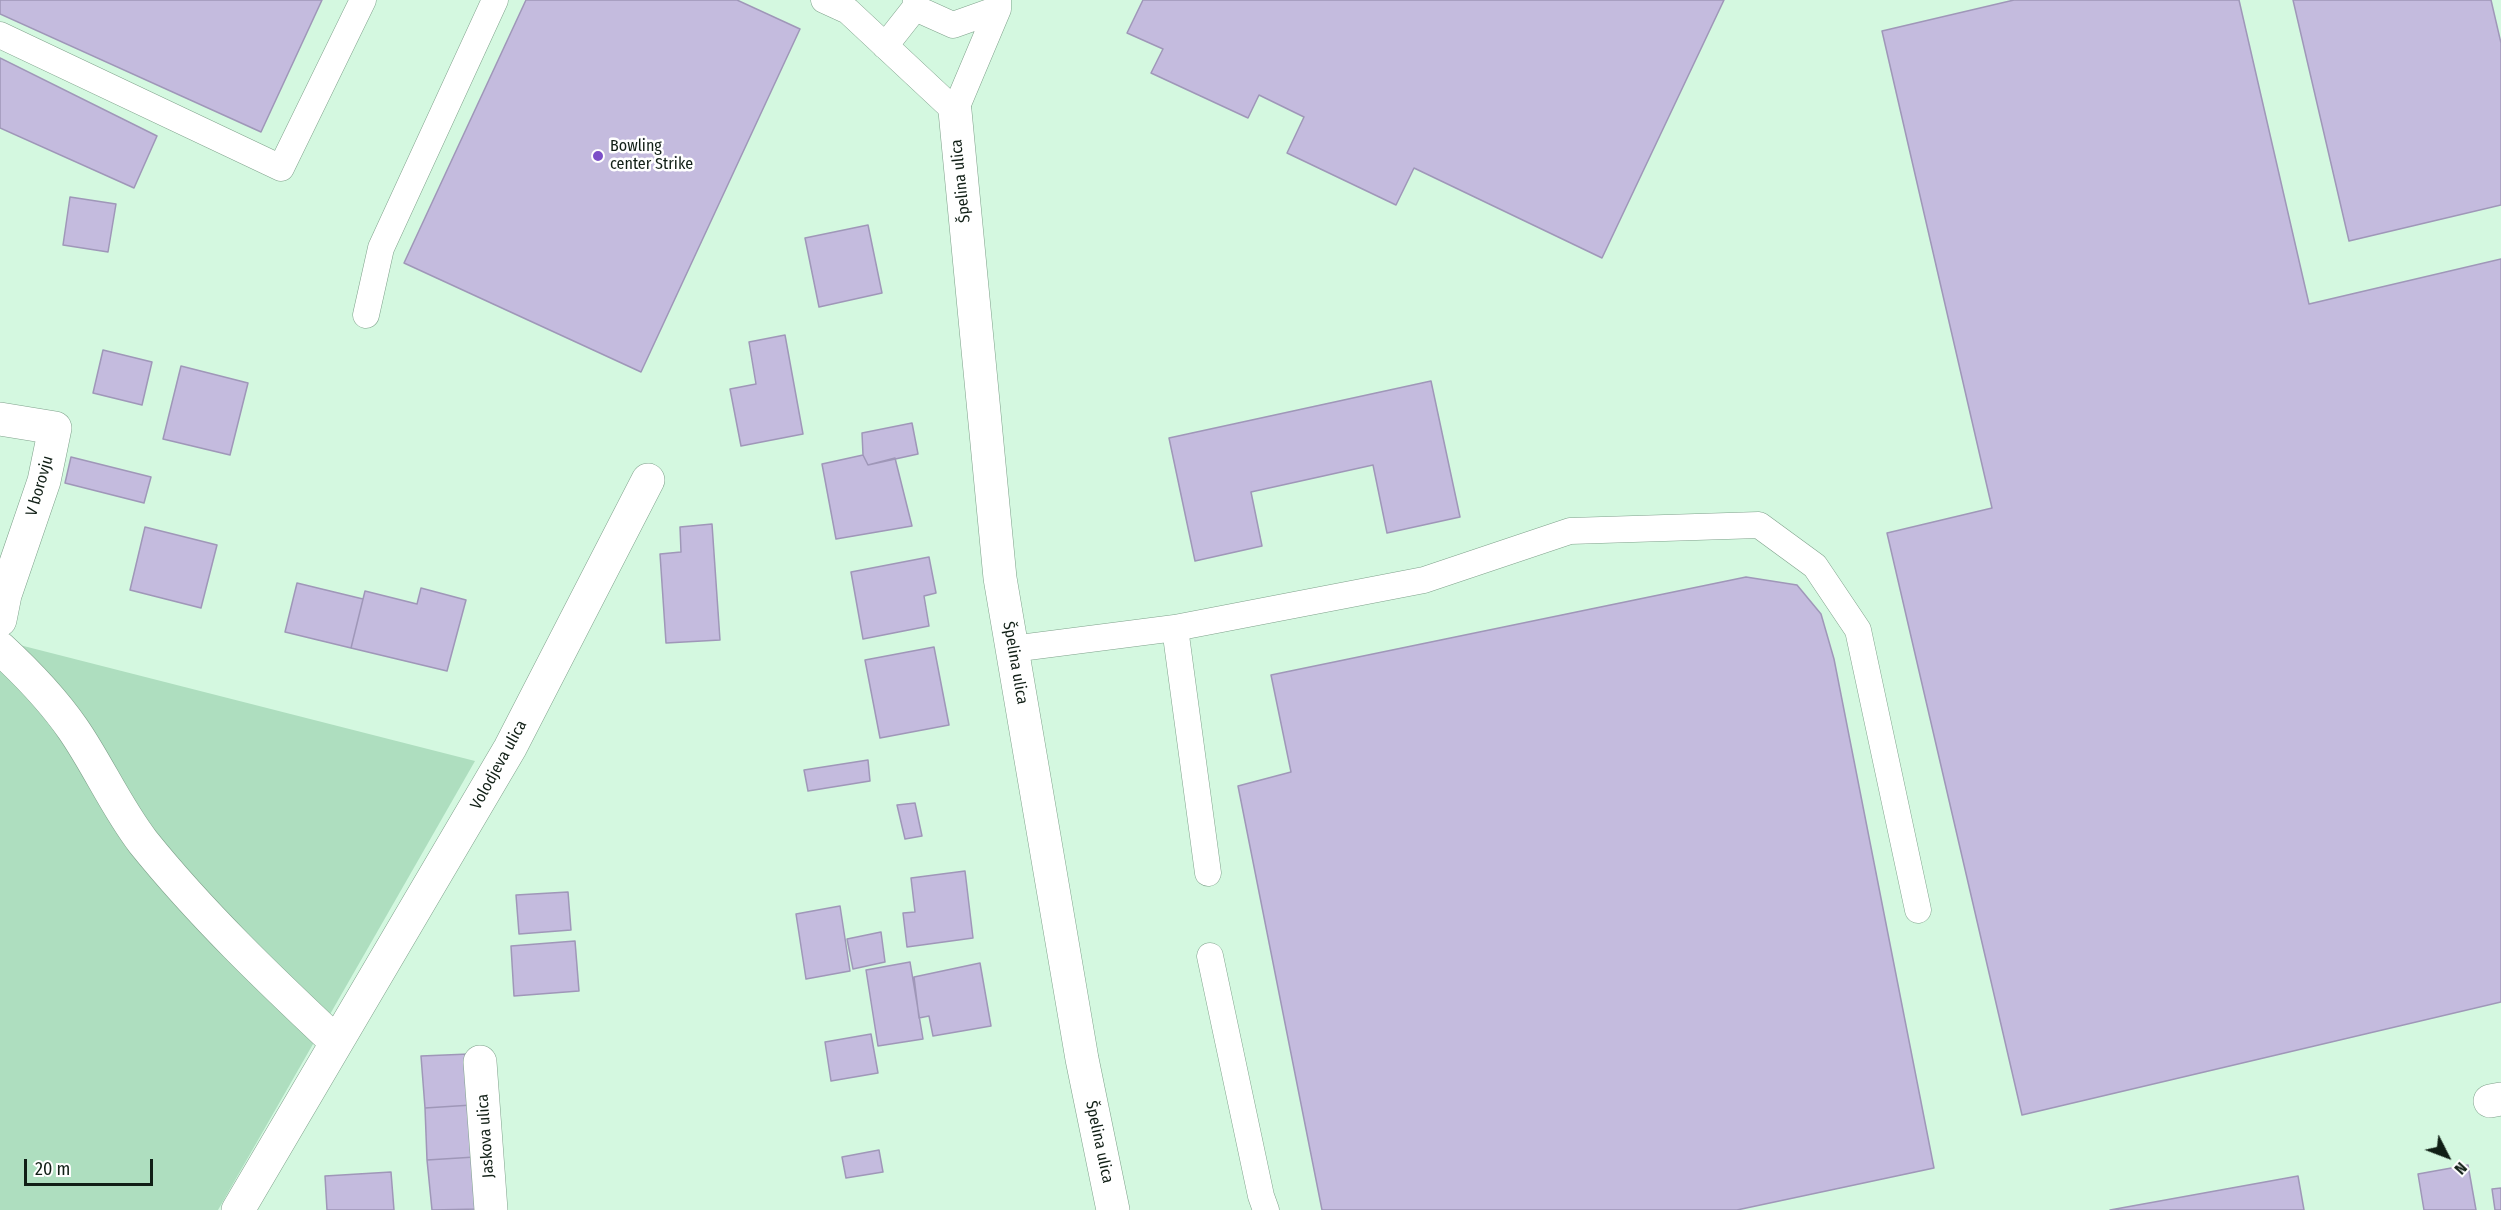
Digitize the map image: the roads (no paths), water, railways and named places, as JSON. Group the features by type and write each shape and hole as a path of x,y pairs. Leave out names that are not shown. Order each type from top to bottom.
{"street":[{"name":"Špelina ulica","path":"955,111 1000,578 1082,1059 1113,1210"},
{"name":"V borovju","path":"0,419 55,429 44,481 2,608"},
{"name":"Volodjeva ulica","path":"237,1210 510,748 648,480"},
{"path":"0,648 18,665 73,728 142,841 219,927 336,1042"},
{"name":"Jaskova ulica","path":"480,1062 492,1210"}],"lane":[{"path":"0,35 281,168 363,0"},
{"path":"366,315 381,249 495,0"},
{"path":"824,0 848,11 955,111 998,4"},
{"path":"885,46 915,4 953,25 998,4"},
{"path":"1012,649 1175,628 1424,580 1570,531 1759,525 1815,566 1858,630 1918,910"},
{"path":"1175,628 1208,873"},
{"path":"1210,956 1261,1196 1266,1210"}],"place":[{"name":"Bowling center Strike","path":"598,156"}]}
